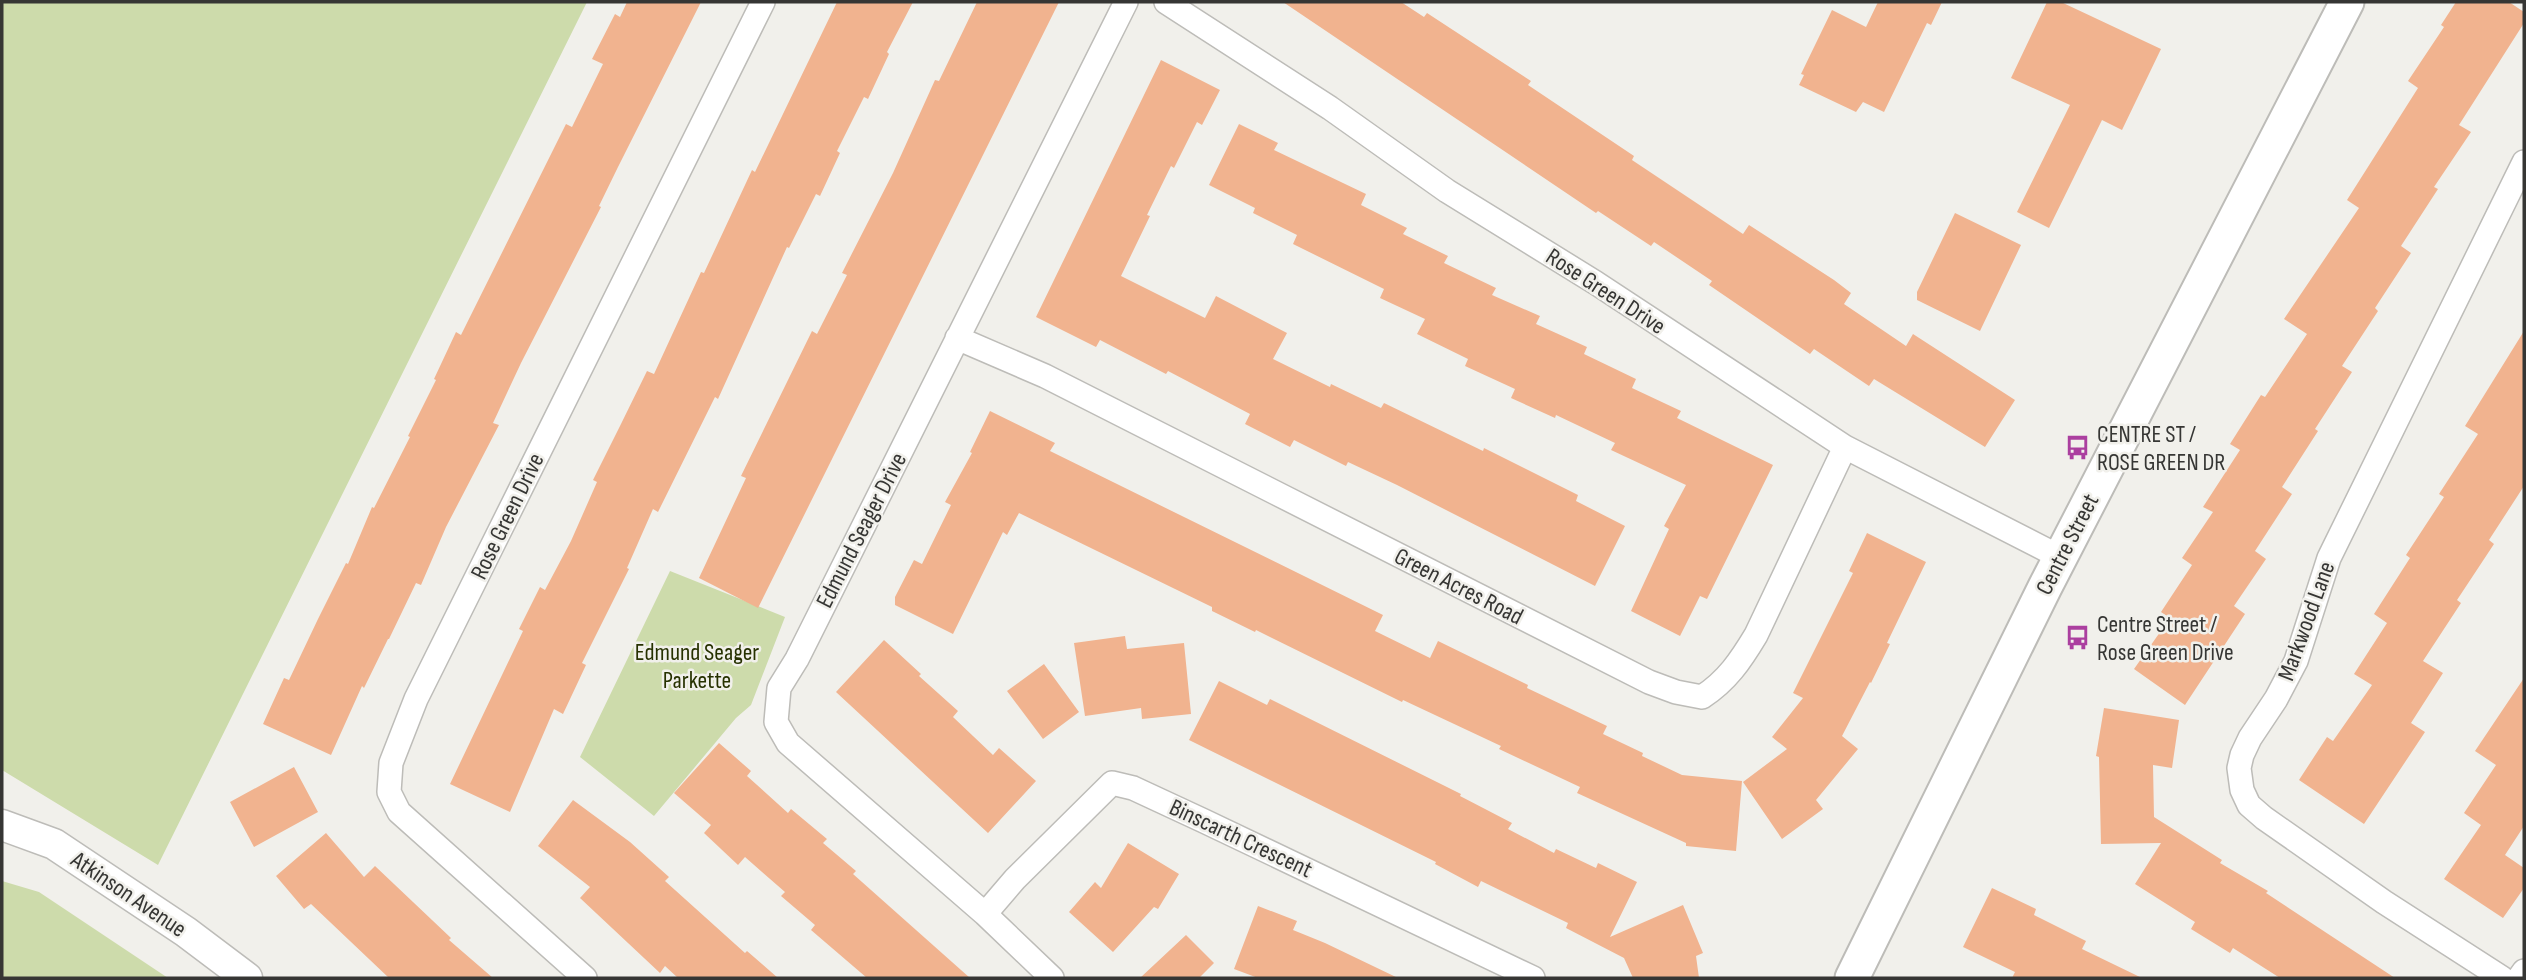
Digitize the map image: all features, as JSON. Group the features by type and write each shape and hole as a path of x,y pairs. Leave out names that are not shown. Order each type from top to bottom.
{"main road":[{"name":"Centre Street","path":"1852,978 2060,557 2347,2"}],"street":[{"name":"Rose Green Drive","path":"586,978 399,812 389,792 391,763 416,699 763,2"},
{"name":"Edmund Seager Drive","path":"1052,978 985,914 788,743 776,722 779,688 803,646 1126,2"},
{"name":"Rose Green Drive","path":"1166,2 1330,108 1447,191 1596,283 1845,447 2060,557"},
{"name":"Markwood Lane","path":"2502,978 2384,902 2264,818 2249,805 2242,790 2239,768 2250,738 2276,699 2296,661 2329,558 2524,162"},
{"name":"Green Acres Road","path":"957,338 1045,376 1649,682 1676,692 1702,697 1715,689 1738,665 1756,635 1845,447"},
{"name":"Binscarth Crescent","path":"985,914 1015,879 1112,783 1133,788 1205,821 1532,978"},
{"name":"Atkinson Avenue","path":"2,825 54,844 186,932 247,978"},
{"path":"2519,978 2524,971"}],"green space":[{"path":"2,2 587,2 158,865 2,770"},
{"name":"Edmund Seager Parkette","path":"670,571 785,617 751,705 736,718 654,816 580,757"},
{"path":"2,881 39,892 168,978 2,978"}],"building":[{"path":"627,2 701,2 521,363 493,423 499,425 446,527 421,585 416,583 364,688 362,686 331,755 263,724 284,678 289,680 346,563 348,564 372,507 374,508 410,437 408,436 456,332 461,335 566,124 572,127 603,64 592,59 615,14 620,17"},
{"path":"837,2 913,2 887,52 889,54 868,99 864,97 837,151 840,153 820,196 816,194 789,248 787,247 718,399 715,397 658,512 653,509 627,568 629,569 582,663 586,665 563,714 554,709 510,812 450,784 523,631 519,629 540,587 545,590 571,541 597,482 593,480 647,371 654,374 701,272 704,273 752,170 755,172"},
{"path":"977,2 1059,2 758,608 699,578 746,478 741,476 812,331 817,334 847,275 842,273 893,173 935,80 939,81"},
{"path":"1283,2 1401,2 1424,17 1427,13 1531,81 1528,85 1634,156 1632,160 1743,234 1749,225 1834,280 1851,293 1844,304 1906,346 1913,334 2015,400 1985,447 1874,379 1869,386 1814,349 1810,354 1709,285 1712,281 1654,242 1651,246 1598,211 1596,213"},
{"path":"1878,2 1942,2 1931,25 1927,23 1884,112 1863,102 1856,112 1799,85 1804,75 1801,74 1832,10 1866,27"},
{"path":"2047,2 2061,2 2161,49 2122,130 2102,120 2049,228 2017,212 2070,105 2011,78"},
{"path":"2456,2 2509,2 2524,12 2524,23 2459,125 2471,132 2434,187 2438,189 2401,246 2411,253 2342,366 2352,372 2282,487 2292,494 2255,551 2266,559 2234,606 2245,614 2185,705 2134,669 2170,618 2161,612 2192,565 2182,558 2213,512 2203,507 2240,450 2230,444 2261,395 2265,397 2307,334 2284,319 2359,208 2347,200 2418,88 2408,81 2444,27 2441,25"},
{"path":"1161,60 1220,90 1202,125 1197,122 1174,168 1171,166 1121,276 1205,318 1216,296 1287,333 1273,359 1381,408 1384,403 1483,451 1484,448 1578,495 1576,501 1625,526 1595,586 1348,462 1346,466 1294,440 1290,447 1245,424 1250,414 1168,371 1166,374 1100,340 1096,347 1036,317"},
{"path":"1239,124 1278,143 1274,150 1366,194 1361,205 1407,228 1403,234 1448,256 1444,263 1496,288 1492,295 1540,316 1536,324 1587,347 1584,354 1636,379 1632,388 1681,411 1677,418 1773,465 1707,599 1700,596 1680,636 1631,611 1669,529 1664,526 1686,485 1611,450 1615,443 1556,415 1555,418 1511,398 1515,389 1465,366 1468,359 1417,334 1425,319 1380,298 1384,289 1293,244 1297,235 1253,213 1255,208 1209,185"},
{"path":"1955,213 2021,245 1980,331 1917,300 1917,292"},
{"path":"2524,331 2524,486 2489,540 2494,544 2457,600 2461,603 2423,661 2443,673 2411,723 2425,732 2364,824 2299,780 2327,737 2333,741 2372,685 2354,674 2387,623 2374,614 2410,558 2406,555 2444,497 2439,494 2478,434 2465,426"},
{"path":"990,411 1055,443 1050,451 1383,615 1375,631 1430,658 1438,641 1607,726 1603,734 1682,775 1742,781 1736,851 1686,846 1686,843 1577,793 1580,787 1499,749 1501,746 1403,700 1402,702 1256,630 1255,632 1212,611 1212,607 1019,513 1007,535 1003,532 953,634 895,605 895,597 914,560 922,564 951,505 945,502 972,453 970,452"},
{"path":"1867,533 1926,562 1887,643 1890,644 1842,736 1858,749 1816,800 1823,809 1782,839 1743,782 1787,749 1772,737 1803,698 1793,693 1853,573 1849,571"},
{"path":"1125,636 1127,649 1184,643 1191,714 1142,719 1141,708 1085,716 1074,643"},
{"path":"884,640 958,711 953,717 993,755 999,748 1036,781 988,833 836,692"},
{"path":"1044,664 1079,712 1043,739 1007,691"},
{"path":"2524,678 2524,826 2505,855 2524,868 2524,888 2503,918 2444,879 2481,825 2464,813 2496,765 2475,751"},
{"path":"1219,681 1267,705 1270,699 1461,794 1460,796 1512,823 1508,829 1554,853 1556,849 1596,868 1598,863 1637,882 1610,937 1683,905 1703,953 1696,956 1699,978 1633,978 1624,958 1566,928 1568,923 1481,881 1478,887 1435,864 1436,862 1189,740"},
{"path":"2104,708 2179,720 2172,768 2153,765 2154,817 2395,978 2280,978 2233,948 2230,953 2191,929 2195,922 2135,884 2161,843 2101,844 2099,757 2096,756"},
{"path":"719,743 751,771 747,776 788,813 791,809 827,839 823,843 856,871 853,874 970,978 867,978 811,930 815,925 781,896 785,892 745,857 738,865 704,833 711,825 674,793"},
{"path":"294,767 318,812 254,847 230,802"},
{"path":"573,800 630,842 669,877 665,881 745,953 747,951 778,978 678,978 665,966 660,973 580,898 590,887 538,846"},
{"path":"326,833 364,877 375,866 451,938 449,940 493,978 389,978 311,904 304,909 276,876"},
{"path":"1128,843 1179,874 1158,909 1154,907 1113,952 1069,912 1095,882 1101,888"},
{"path":"1992,888 2036,909 2034,915 2086,941 2082,949 2142,978 2012,978 2015,972 1963,947"},
{"path":"1258,906 1297,921 1293,930 1398,978 1258,978 1234,969"},
{"path":"1186,935 1214,963 1199,978 1140,978"}],"place":[{"name":"CENTRE ST / ROSE GREEN DR","path":"2077,448"},
{"name":"Centre Street / Rose Green Drive","path":"2077,638"}]}
